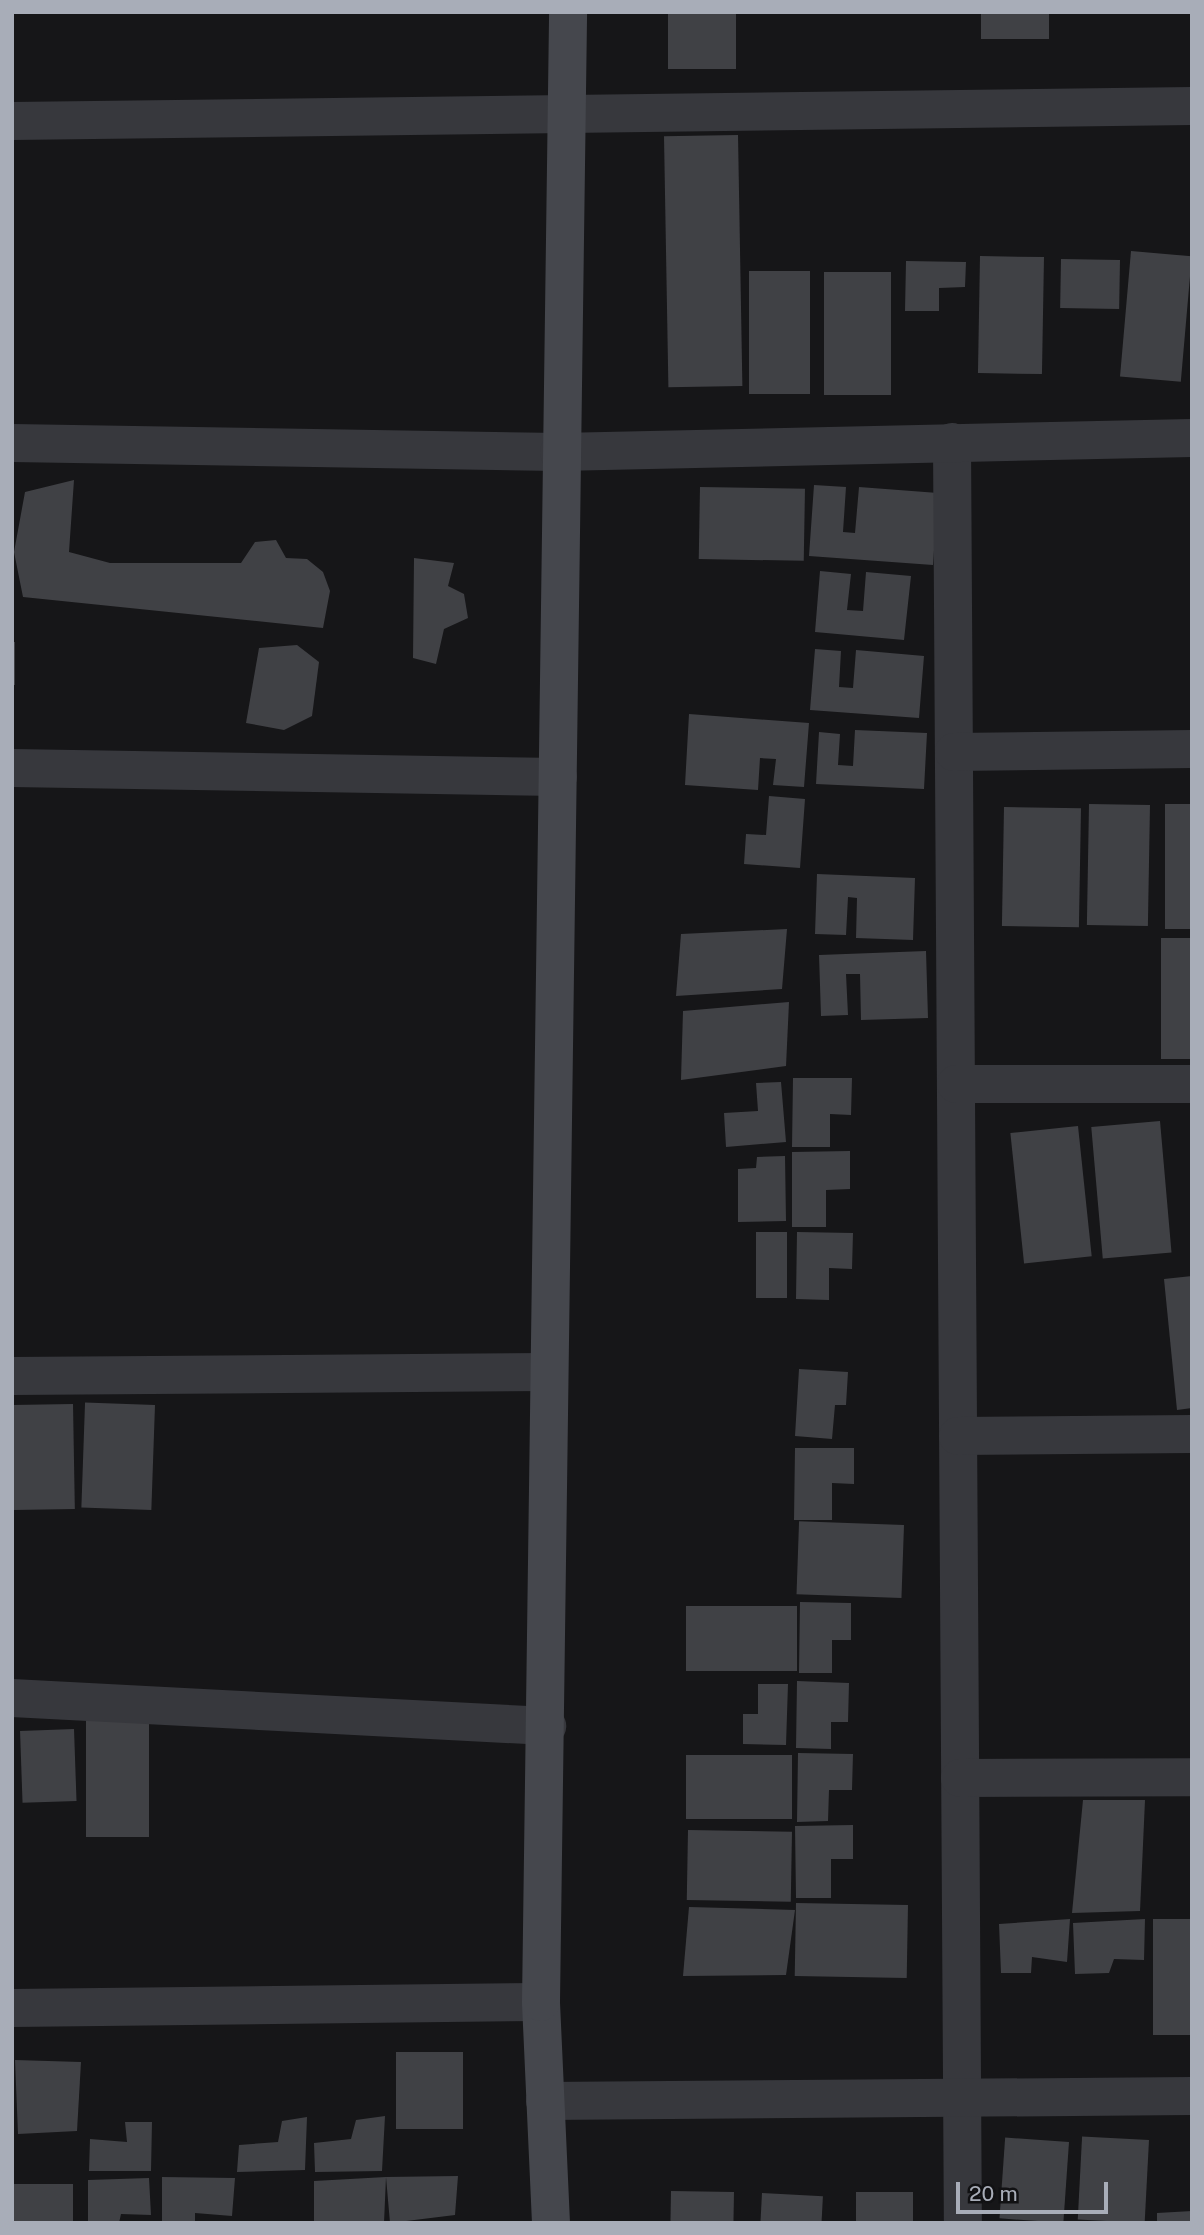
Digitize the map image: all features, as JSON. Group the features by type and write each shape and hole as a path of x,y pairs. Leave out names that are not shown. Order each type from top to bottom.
{"street":[{"path":"551,2223 541,2002 547,1726 559,452 568,12"},
{"path":"12,121 566,111 1192,106"},
{"path":"12,443 559,452 1192,438"},
{"path":"952,442 963,2223"},
{"path":"954,752 1192,749"},
{"path":"12,768 558,777"},
{"path":"956,1084 1192,1084"},
{"path":"12,1376 549,1372"},
{"path":"958,1436 1192,1434"},
{"path":"12,1698 547,1726"},
{"path":"960,1778 1192,1777"},
{"path":"12,2008 541,2002"},
{"path":"545,2101 1192,2096"}],"building":[{"path":"668,12 736,12 736,69 668,69"},
{"path":"981,12 1049,12 1049,39 981,39"},
{"path":"738,135 742,386 668,387 664,136"},
{"path":"1131,251 1192,256 1181,382 1120,377"},
{"path":"980,256 1044,257 1042,374 978,373"},
{"path":"1061,259 1120,260 1119,309 1060,308"},
{"path":"906,261 966,262 965,287 939,288 939,311 905,311"},
{"path":"749,271 810,271 810,394 749,394"},
{"path":"824,272 891,272 891,395 824,395"},
{"path":"74,480 69,552 110,563 241,563 255,542 276,540 286,558 307,559 323,572 330,591 323,628 23,597 14,552 25,492"},
{"path":"814,485 846,487 843,532 855,533 859,487 938,493 933,565 809,556"},
{"path":"700,487 805,489 804,561 699,559"},
{"path":"414,558 454,563 448,586 464,594 468,618 444,629 436,664 413,658"},
{"path":"820,571 851,574 847,610 863,611 866,572 911,576 904,640 815,632"},
{"path":"12,642 15,642 15,685 12,685"},
{"path":"297,645 319,662 312,716 284,730 246,723 259,648"},
{"path":"815,649 841,651 839,687 853,688 856,650 924,656 919,718 810,710"},
{"path":"689,714 809,723 804,787 773,785 776,759 760,758 758,790 685,785"},
{"path":"855,730 927,733 924,789 816,784 819,732 840,734 838,765 853,766"},
{"path":"769,796 805,799 800,868 744,864 746,834 766,835"},
{"path":"1089,804 1150,805 1148,926 1087,925"},
{"path":"1165,804 1192,804 1192,929 1165,929"},
{"path":"1004,807 1081,808 1079,927 1002,926"},
{"path":"817,874 915,878 913,940 856,938 857,898 848,897 846,935 815,934"},
{"path":"787,929 782,989 676,996 681,934"},
{"path":"1161,938 1192,938 1192,1059 1161,1059"},
{"path":"926,951 928,1018 861,1020 860,974 846,974 848,1015 821,1016 819,955"},
{"path":"789,1002 786,1066 681,1080 683,1011"},
{"path":"793,1078 852,1078 851,1115 830,1114 830,1147 792,1147"},
{"path":"781,1082 786,1142 726,1147 724,1113 758,1111 756,1083"},
{"path":"1160,1121 1172,1252 1103,1259 1091,1127"},
{"path":"1078,1126 1092,1256 1024,1263 1010,1133"},
{"path":"850,1151 850,1189 826,1190 826,1227 792,1227 792,1152"},
{"path":"785,1156 786,1221 738,1222 738,1169 756,1168 757,1157"},
{"path":"756,1232 787,1232 787,1298 756,1298"},
{"path":"797,1232 853,1233 852,1269 829,1268 829,1300 796,1299"},
{"path":"1192,1276 1192,1408 1177,1410 1164,1279"},
{"path":"799,1369 848,1372 846,1405 835,1405 832,1439 795,1436"},
{"path":"85,1403 155,1405 151,1510 81,1507"},
{"path":"73,1404 75,1509 14,1510 12,1405"},
{"path":"795,1448 854,1448 854,1484 832,1483 832,1520 794,1520"},
{"path":"799,1521 904,1525 901,1598 797,1594"},
{"path":"800,1602 851,1603 851,1640 832,1640 832,1673 799,1673"},
{"path":"686,1606 797,1606 797,1671 686,1671"},
{"path":"797,1681 849,1683 848,1722 831,1722 831,1749 796,1748"},
{"path":"758,1684 788,1684 786,1745 743,1744 743,1714 758,1714"},
{"path":"86,1715 149,1715 149,1837 86,1837"},
{"path":"74,1729 77,1801 23,1803 20,1731"},
{"path":"798,1753 853,1754 852,1790 829,1790 828,1821 797,1822"},
{"path":"686,1755 792,1755 792,1819 686,1819"},
{"path":"1083,1800 1145,1800 1140,1911 1072,1913"},
{"path":"853,1825 853,1859 831,1859 831,1898 796,1898 795,1826"},
{"path":"688,1830 792,1832 791,1902 687,1900"},
{"path":"796,1903 908,1905 907,1978 795,1976"},
{"path":"689,1907 795,1910 786,1975 683,1976"},
{"path":"1070,1919 1067,1962 1032,1957 1031,1973 1001,1973 999,1924"},
{"path":"1145,1919 1144,1960 1114,1959 1109,1973 1075,1974 1073,1923"},
{"path":"1153,1919 1192,1919 1192,2035 1153,2035"},
{"path":"396,2052 463,2052 463,2129 396,2129"},
{"path":"15,2060 81,2062 77,2131 18,2134"},
{"path":"385,2116 382,2171 315,2172 314,2143 351,2139 356,2120"},
{"path":"307,2117 305,2170 237,2172 239,2145 278,2142 282,2121"},
{"path":"125,2122 152,2122 151,2171 89,2171 90,2139 127,2142"},
{"path":"1082,2136 1149,2140 1145,2223 1078,2219"},
{"path":"1005,2138 1069,2142 1063,2223 1000,2218"},
{"path":"458,2176 455,2215 390,2223 386,2177"},
{"path":"162,2177 235,2178 232,2216 195,2213 195,2223 162,2223"},
{"path":"386,2177 384,2223 314,2223 314,2181"},
{"path":"149,2178 151,2215 121,2214 119,2223 88,2223 88,2180"},
{"path":"12,2184 73,2184 73,2223 12,2223"},
{"path":"671,2191 734,2192 733,2223 670,2222"},
{"path":"856,2192 913,2192 913,2223 856,2223"},
{"path":"762,2193 823,2196 822,2223 760,2223"},
{"path":"1192,2211 1192,2223 1157,2223 1157,2213"}]}
